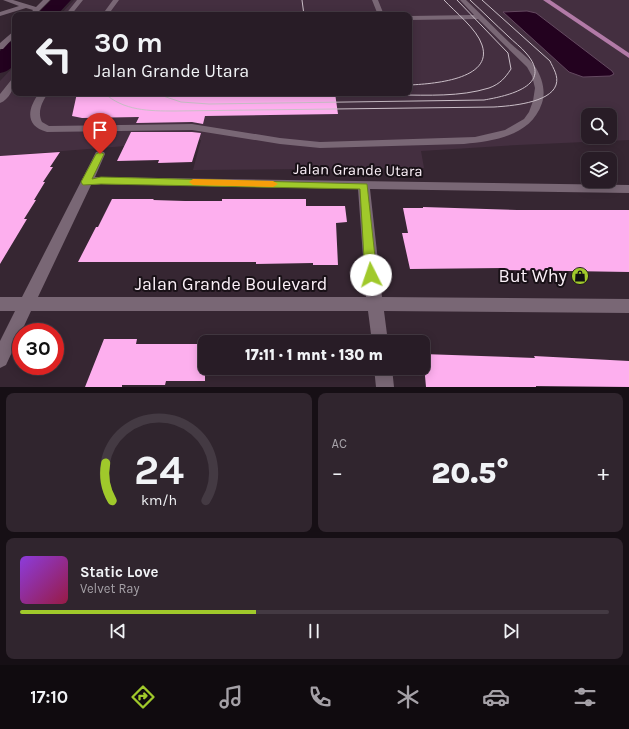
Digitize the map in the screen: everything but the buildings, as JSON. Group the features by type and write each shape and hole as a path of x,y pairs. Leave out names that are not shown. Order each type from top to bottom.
{"main road":[{"path":"546,0 629,56"}],"street":[{"path":"6,0 37,9"},
{"path":"34,12 47,0"},
{"path":"70,12 80,0"},
{"path":"107,12 116,0"},
{"path":"375,0 380,12"},
{"path":"42,96 36,105 35,116 38,123 46,129 192,127 280,141 320,145 464,141 486,139 504,134 526,122 533,114 539,96 537,79 529,65 463,0"},
{"path":"0,14 25,6"},
{"path":"412,18 480,17"},
{"path":"0,40 12,34"},
{"path":"0,47 12,34"},
{"path":"0,100 12,85"},
{"path":"0,359 100,154"},
{"name":"Jalan Grande Utara","path":"86,182 109,181 629,189"},
{"path":"364,186 371,275 379,335"},
{"name":"Jalan Grande Boulevard","path":"0,304 629,306"},
{"path":"384,375 385,387"}],"shaded area":[{"path":"74,0 629,0 629,140 617,141 617,108 581,108 581,142 421,151 424,168 193,170 201,140 0,156 0,81 12,68 12,96 412,96 412,12 63,12"},
{"path":"527,11 536,13 614,74 610,76 583,77 569,72 503,12"}],"waterway":[{"path":"49,12 62,0"},
{"path":"0,66 12,52"}],"tram line":[{"path":"302,0 304,12"},
{"path":"412,85 458,78 470,73 479,66 483,57 482,45 476,33 444,0"},
{"path":"412,95 444,95 478,91 496,85 511,69 508,53 457,0"},
{"path":"163,96 181,102 209,104 484,100 515,92 532,81 535,74 533,64 526,53 470,0"},
{"path":"108,96 128,107 165,111 494,107 510,106 529,102 546,96 552,91 557,82 557,78 550,61 482,0"}],"slow traffic":[{"path":"193,182 273,184"}],"place":[{"name":"But Why","path":"580,276"}],"route":[{"path":"100,154 86,182 101,180 364,186 371,275"}]}
